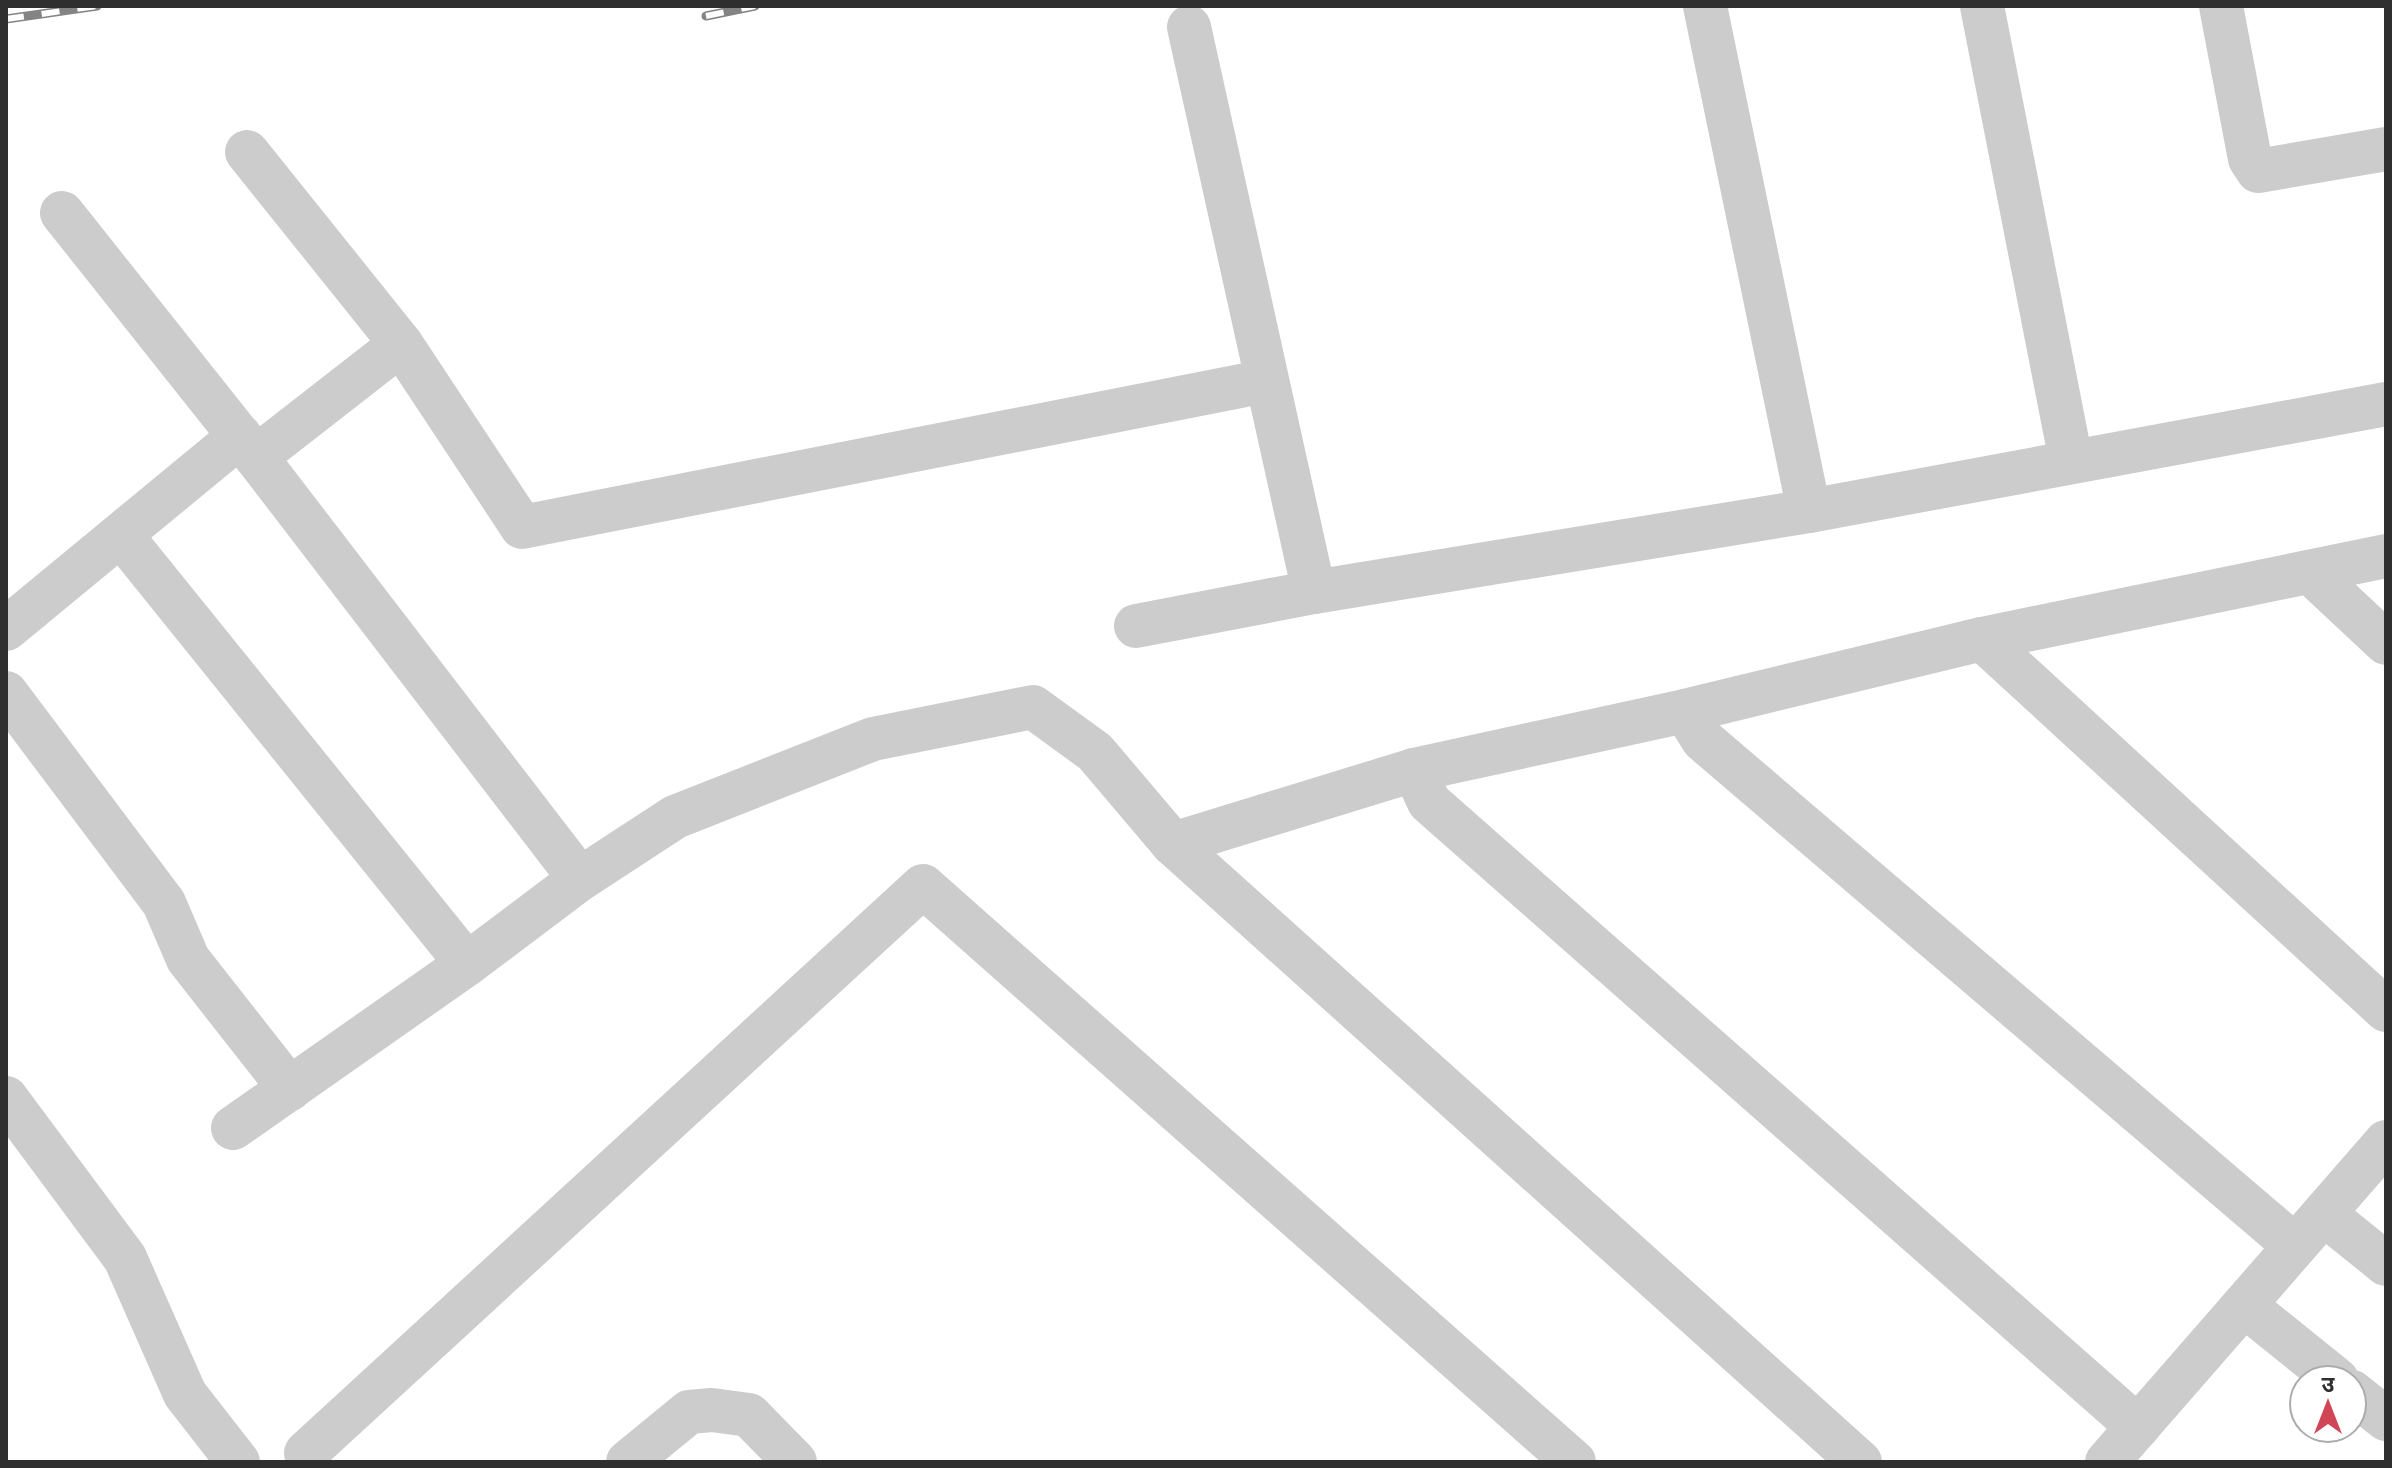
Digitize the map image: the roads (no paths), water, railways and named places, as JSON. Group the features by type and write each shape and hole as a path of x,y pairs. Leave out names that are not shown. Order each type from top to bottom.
{"street":[{"path":"1705,6 1809,511"},
{"path":"1982,6 2071,461"},
{"path":"2221,6 2250,159 2258,171 2386,149"},
{"path":"1189,27 1314,592"},
{"path":"247,152 401,344 522,527 1266,381"},
{"path":"62,213 248,446 580,879"},
{"path":"6,629 121,535 401,344"},
{"path":"1136,626 1314,592 1809,511 2386,404"},
{"path":"121,535 467,964"},
{"path":"1173,844 1414,770 1685,711 1982,639 2386,556"},
{"path":"2310,572 2386,643"},
{"path":"1982,639 2386,1010"},
{"path":"6,693 164,903 188,959 290,1089"},
{"path":"233,1128 467,964 580,879 675,817 873,739 1033,707 1095,752 1173,844 1860,1462"},
{"path":"1685,711 1703,740 2295,1246"},
{"path":"1414,770 1429,802 2138,1427"},
{"path":"306,1453 923,886 1574,1462"},
{"path":"6,1098 125,1258 185,1394 238,1462"},
{"path":"2107,1462 2386,1142"},
{"path":"2324,1214 2386,1264"},
{"path":"2244,1305 2317,1364"},
{"path":"2368,1405 2386,1419"},
{"path":"628,1462 689,1412 712,1410 749,1415 795,1462"}],"railway":[{"path":"6,19 97,6"},
{"path":"706,16 755,6"}]}
